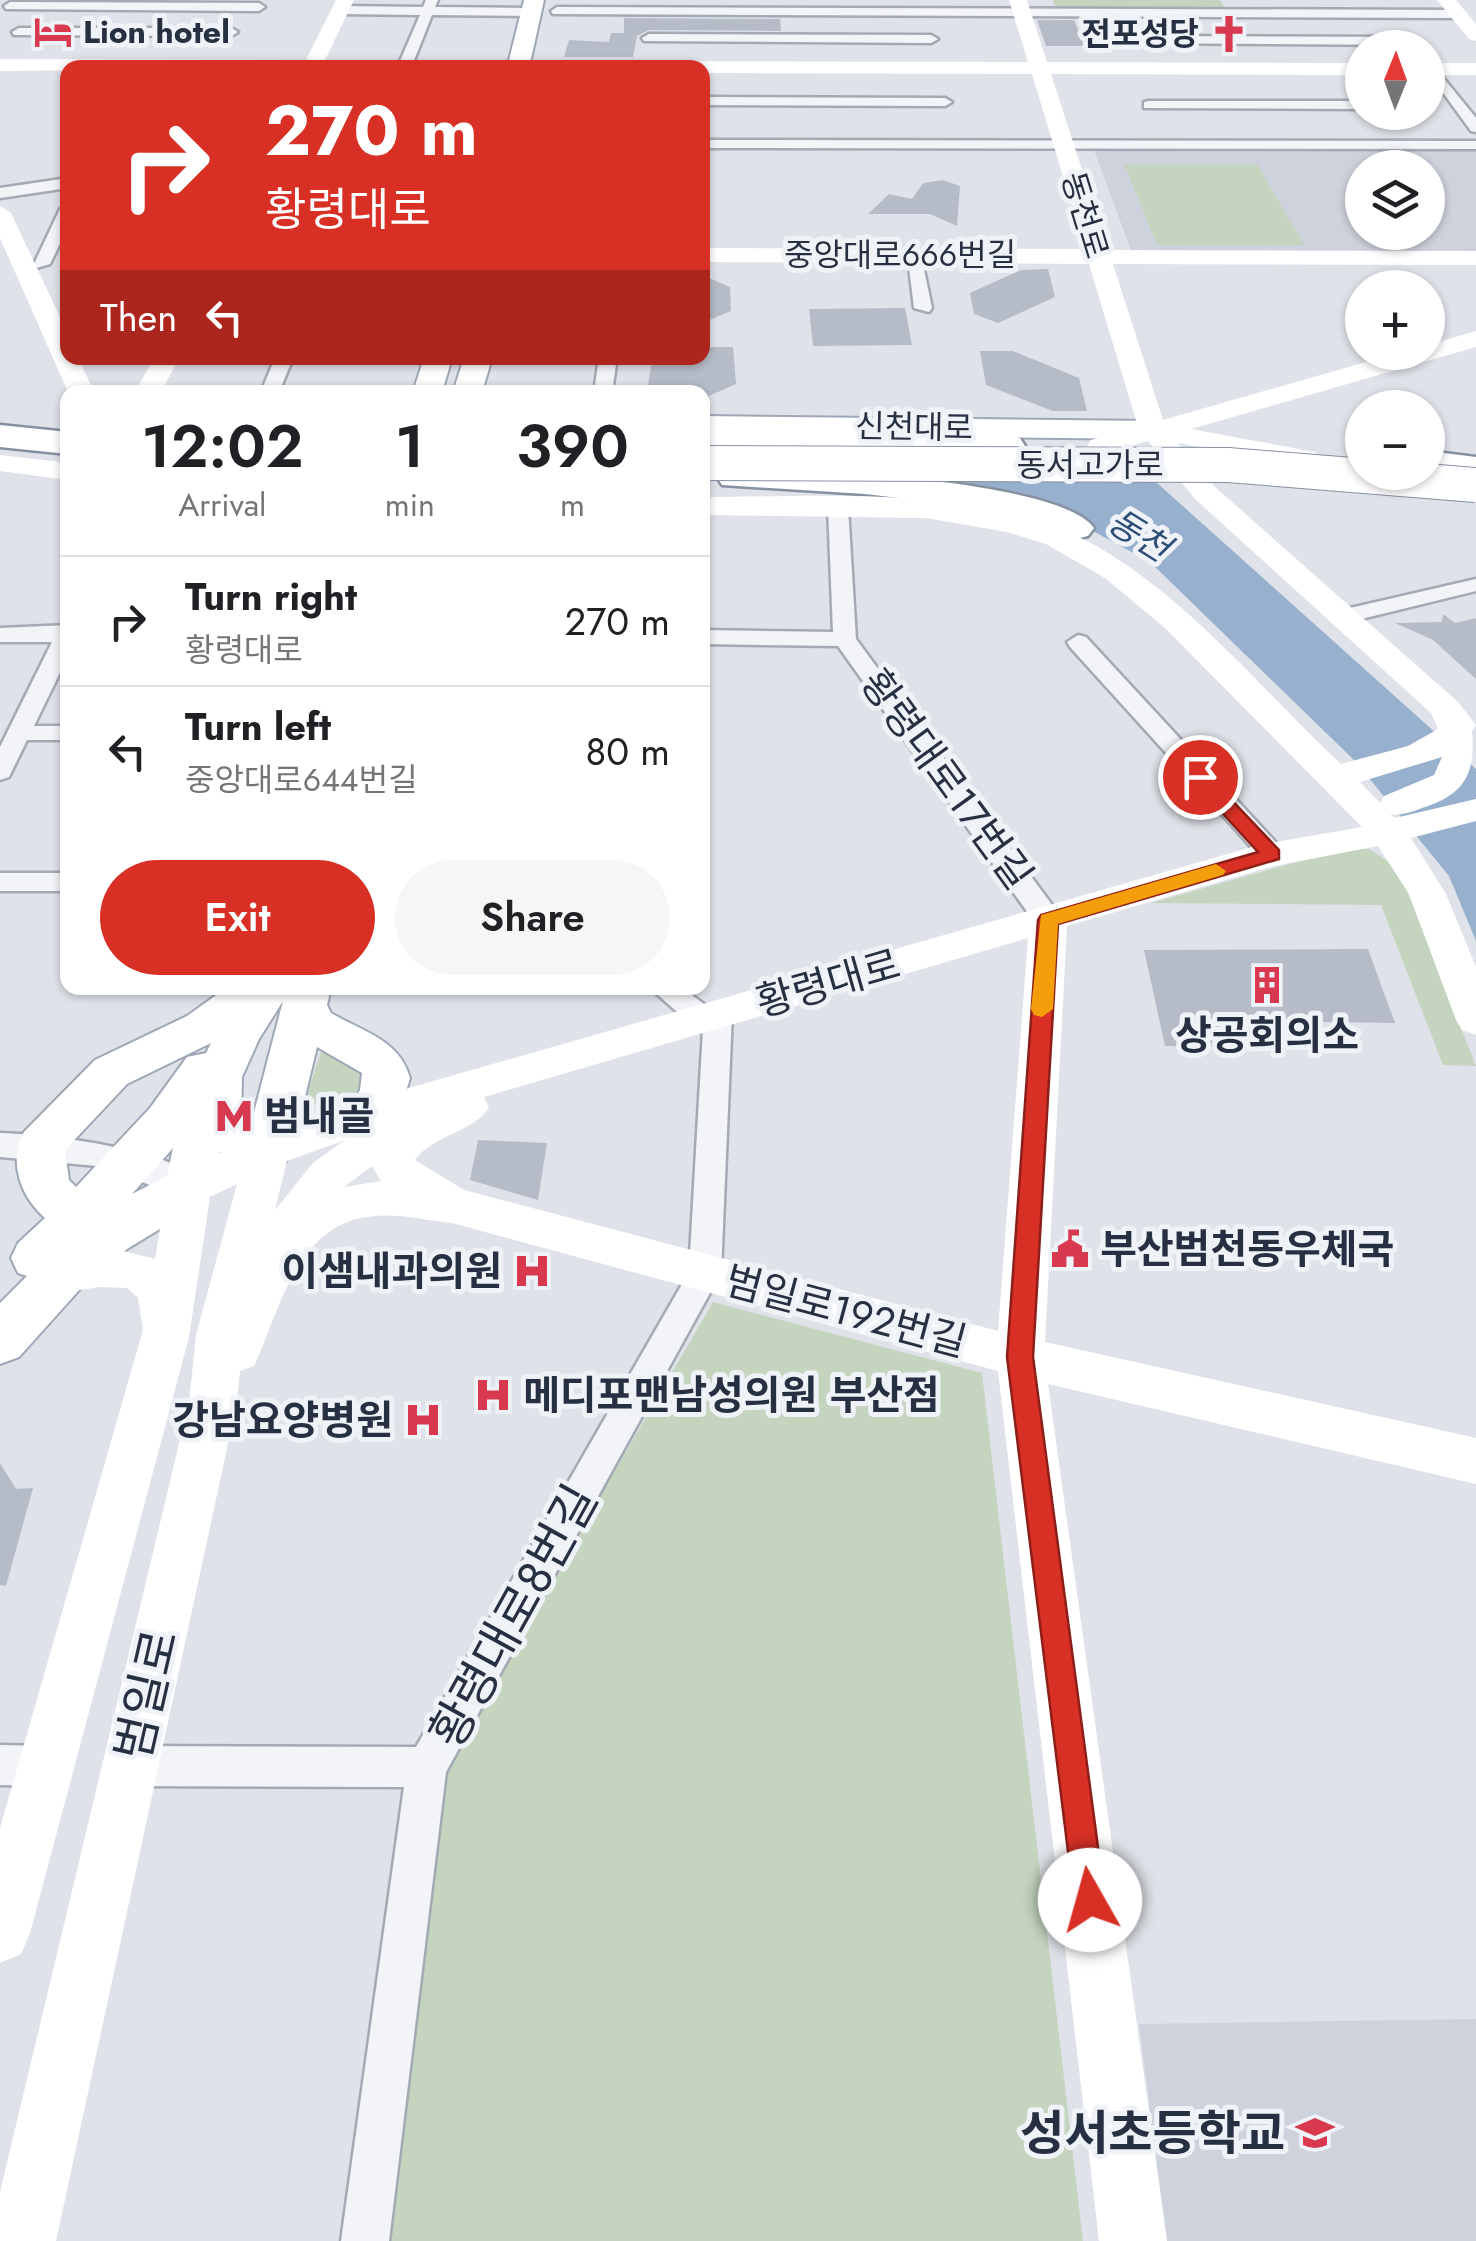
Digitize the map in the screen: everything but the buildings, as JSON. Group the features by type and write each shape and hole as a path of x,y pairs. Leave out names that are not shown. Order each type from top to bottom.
{"highway":[{"path":"8,439 60,440"},
{"path":"8,439 60,453"},
{"path":"710,444 1007,446"},
{"name":"동서고가로","path":"710,453 1345,461"},
{"path":"710,463 800,464 884,472 1229,474 1476,489"},
{"path":"1445,469 1476,473"},
{"path":"710,476 930,489 1027,508 1075,528"}],"main road":[{"path":"520,60 532,6"},
{"name":"신천대로","path":"710,425 1153,430"},
{"path":"1007,446 1102,446"},
{"path":"0,1341 59,1274 124,1222 189,1187 202,1117 220,1070 249,1015 274,995"},
{"path":"274,995 314,1024 364,1047 382,1065 388,1081 386,1093 369,1130"},
{"path":"65,1206 40,1177 21,1145 110,1073 274,995"},
{"path":"220,1070 218,1126 249,1147 268,1150 274,995"},
{"path":"0,1296 65,1206 134,1162 274,995"}],"street":[{"path":"1238,0 1300,106"},
{"path":"1380,0 1402,30"},
{"path":"34,65 18,32 12,3 262,4"},
{"path":"187,60 231,32 262,4"},
{"path":"315,60 342,5 532,6"},
{"path":"407,60 430,5"},
{"path":"647,60 653,6"},
{"path":"552,37 653,6 926,13 1020,7 1120,14 1390,14 1452,7 1476,35"},
{"name":"동천로","path":"1020,7 1153,430"},
{"path":"795,8 792,39 796,133"},
{"path":"926,13 950,123"},
{"path":"1120,14 1158,124"},
{"path":"18,32 231,32"},
{"path":"552,37 624,60"},
{"path":"1130,37 1345,42"},
{"path":"649,38 931,39"},
{"path":"3,65 60,65"},
{"path":"710,67 1139,68 1476,144"},
{"path":"1445,68 1476,70"},
{"path":"1158,124 1300,106 1345,79"},
{"path":"1445,95 1476,128"},
{"path":"710,101 794,102 950,123 1064,144 1158,124 1300,106 1345,105"},
{"path":"710,143 950,123"},
{"path":"0,193 60,184"},
{"path":"0,213 33,265 60,336"},
{"path":"33,265 60,222"},
{"name":"중앙대로666번길","path":"710,254 1476,258"},
{"path":"913,255 923,308"},
{"path":"33,265 60,261"},
{"path":"1102,446 1476,339"},
{"path":"1153,430 1205,493 1345,616 1460,730 1460,776 1444,790 1377,822"},
{"name":"신천대로","path":"1153,430 1278,456 1345,461"},
{"path":"1102,446 1225,470 1476,489"},
{"path":"0,463 60,474"},
{"path":"0,473 60,475"},
{"path":"710,506 962,513 1058,539 1096,559 1156,607 1342,774 1410,862 1476,1020"},
{"name":"황령대로17번길","path":"838,507 846,638 1048,920"},
{"path":"1075,528 1114,552 1162,595 1208,644 1240,686"},
{"path":"1345,616 1476,586"},
{"path":"0,636 60,634"},
{"name":"황령대로17번길","path":"710,637 846,638"},
{"path":"1078,642 1272,854"},
{"path":"0,772 60,648"},
{"path":"1342,774 1431,751 1460,730"},
{"path":"19,733 60,734"},
{"name":"황령대로","path":"189,1187 268,1150 369,1130 561,1059 1272,854 1332,846 1377,822 1476,810"},
{"path":"0,882 60,877"},
{"path":"1048,920 1020,1357 1133,2241"},
{"path":"675,995 710,1017"},
{"name":"황령대로8번길","path":"365,2241 427,1767 704,1273 710,1017"},
{"path":"452,1205 406,1180 393,1165 394,1150 432,1122 537,1078 561,1059"},
{"path":"257,1253 272,1190 284,1179 369,1130 432,1122"},
{"path":"21,1145 101,1153 134,1162 189,1187"},
{"name":"범일로","path":"22,2241 213,1402 220,1335 257,1253 268,1150"},
{"name":"범일로","path":"0,1933 24,1766 165,1336 189,1187"},
{"path":"257,1253 334,1207 368,1199 452,1205"},
{"name":"범일로192번길","path":"452,1205 1020,1357 1476,1461"},
{"path":"59,1274 119,1266 142,1274 160,1292 165,1336"},
{"path":"130,1766 427,1767"}],"shaded area":[{"path":"1094,150 1345,150 1345,250 1445,250 1445,150 1476,150 1476,254 1132,253"},
{"name":"성서초등학교","path":"1476,2019 1476,2241 1167,2241 1139,2024"}],"green space":[{"path":"1053,0 1220,0 1224,7 1055,7"},
{"path":"1124,164 1257,164 1304,245 1157,245"},
{"path":"1346,848 1369,849 1398,868 1476,1066 1443,1065 1381,905 1151,903"},
{"path":"322,1049 362,1064 358,1093 315,1105 307,1094"},
{"path":"713,1302 982,1373 1083,2241 381,2241 444,1764"}],"water":[{"name":"동천","path":"710,437 951,437 1156,482 1476,769 1476,941 1449,876 1355,761 1150,562 1091,530"}],"slow traffic":[{"path":"1042,1009 1048,920 1216,871"}],"place":[{"name":"Lion hotel","path":"53,32"},
{"name":"전포성당","path":"1229,34"},
{"name":"상공회의소","path":"1267,985"},
{"name":"범내골","path":"234,1116"},
{"name":"부산범천동우체국","path":"1070,1249"},
{"name":"이샘내과의원","path":"532,1271"},
{"name":"메디포맨남성의원 부산점","path":"493,1395"},
{"name":"강남요양병원","path":"423,1420"},
{"name":"성서초등학교","path":"1315,2133"}],"route":[{"path":"1090,1900 1020,1357 1048,920 1272,854 1200,777"}]}
